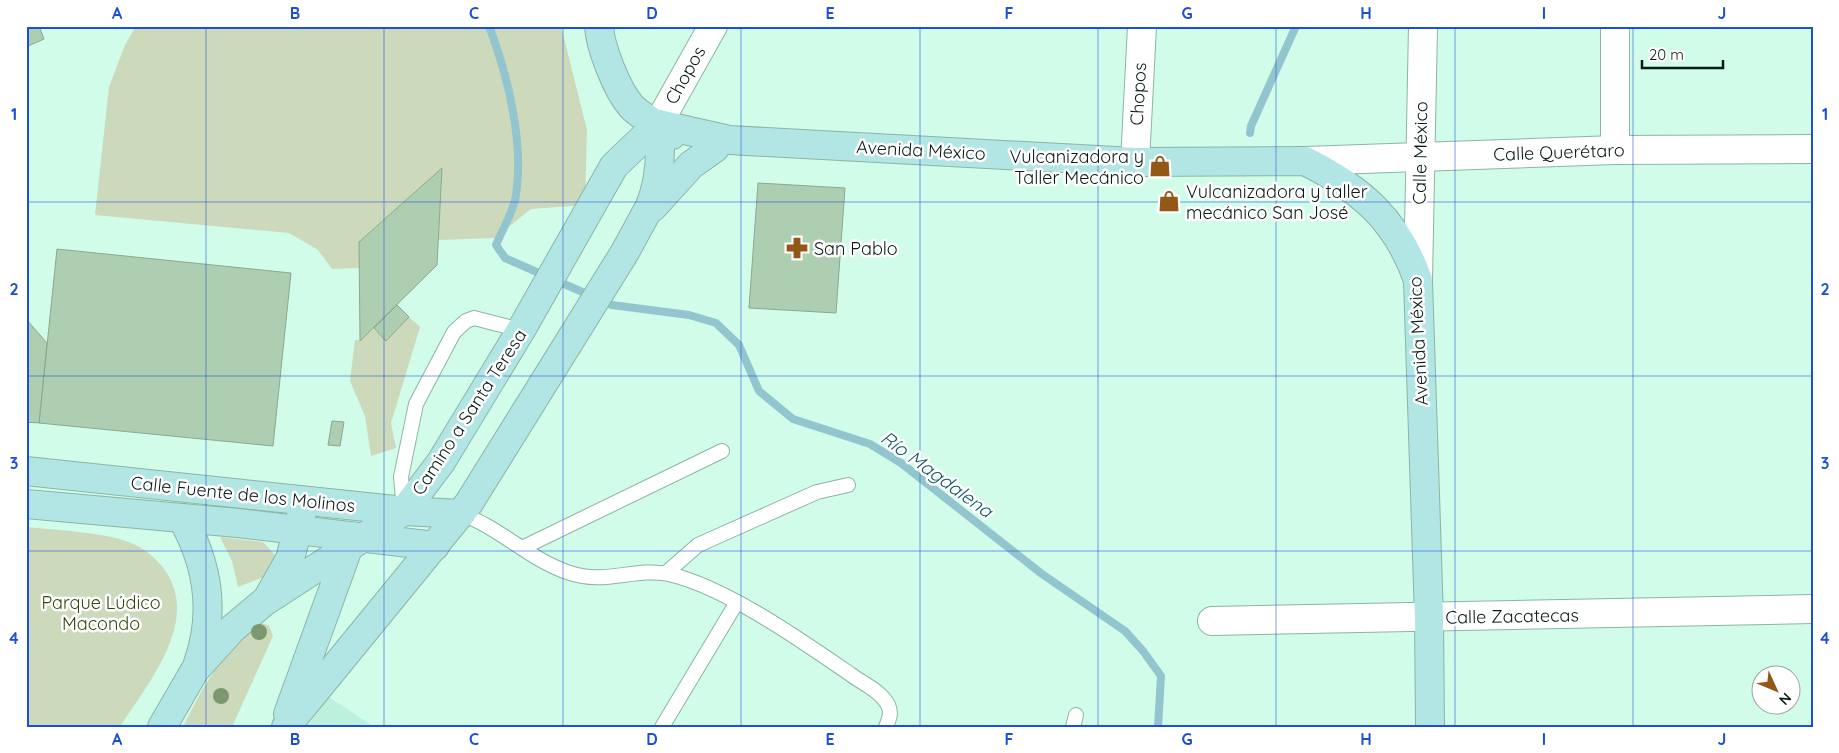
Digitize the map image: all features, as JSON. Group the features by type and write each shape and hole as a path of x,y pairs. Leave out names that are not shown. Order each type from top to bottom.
{"street":[{"name":"Avenida México","path":"599,26 600,39 621,92 631,107 658,124 722,144 1135,162 1305,161 1330,173 1376,207 1394,229 1409,254 1418,280 1429,618 1430,727"},
{"name":"Chopos","path":"658,124 713,26"},
{"name":"Chopos","path":"1135,162 1142,26"},
{"name":"Calle México","path":"1418,280 1423,26"},
{"path":"1615,26 1615,150"},
{"name":"Camino a Santa Teresa","path":"162,727 195,670 233,628 264,602 354,540 404,511 441,462 526,323 597,193 614,166 658,124"},
{"path":"642,223 656,190 660,145 658,124"},
{"path":"284,727 461,514 642,223 673,182 691,165 722,144"},
{"name":"Calle Querétaro","path":"1305,161 1615,150 1813,149"},
{"name":"Calle Fuente de los Molinos","path":"26,471 404,511 461,514"},
{"path":"264,602 281,577 298,530 305,500"},
{"name":"Calle Fuente de los Molinos","path":"26,504 298,530 354,540 435,546"},
{"path":"284,727 354,540 358,506"},
{"path":"182,518 195,541 204,566 208,592 206,632 195,670"},
{"name":"Calle Zacatecas","path":"1212,621 1813,609"}],"lane":[{"path":"404,511 401,476 416,404 454,332 466,321 474,318 526,323"},
{"path":"522,548 722,450"},
{"path":"666,573 698,545 817,492 848,485"},
{"path":"461,514 479,520 522,548 567,572 598,579 642,572 666,573 685,578 737,602 824,656 880,696 888,705 890,714 886,727"},
{"path":"662,727 737,602"}],"shaded area":[{"path":"329,697 374,727 307,727"}],"green space":[{"path":"136,26 561,26 587,130 585,205 531,209 495,238 438,240 441,169 359,242 360,268 332,269 318,250 289,233 95,215 109,87 125,45"},
{"path":"409,317 420,327 391,423 396,448 371,456 365,416 350,381 355,340 361,340 374,328 386,341"},
{"name":"Parque Lúdico Macondo","path":"26,527 106,536 133,544 157,560 174,589 177,609 174,630 167,651 120,727 26,727"},
{"path":"220,537 263,542 275,555 274,573 238,587 232,561"},
{"path":"259,623 269,625 273,636 232,727 183,727 206,684 225,656 235,644"}],"building":[{"path":"26,26 39,26 44,39 26,47"},
{"path":"442,168 437,265 360,341 359,242"},
{"name":"San Pablo","path":"758,183 845,188 836,313 749,308"},
{"path":"57,249 291,273 273,446 39,423"},
{"path":"397,305 409,317 386,341 374,328"},
{"path":"26,319 47,343 39,423 26,422"},
{"path":"332,421 344,422 340,446 328,445"}],"waterway":[{"name":"Río Magdalena","path":"489,26 508,87 513,109 518,153 515,201 496,245 505,258 612,305 689,315 716,323 739,345 759,391 793,419 870,444 901,463 1042,574 1125,631 1143,651 1161,676 1158,727"},
{"path":"1250,133 1251,126 1296,26"}],"place":[{"name":"Vulcanizadora y Taller Mecánico","path":"1160,166"},
{"name":"Vulcanizadora y taller mecánico San José","path":"1169,201"},
{"name":"San Pablo","path":"797,248"}]}
